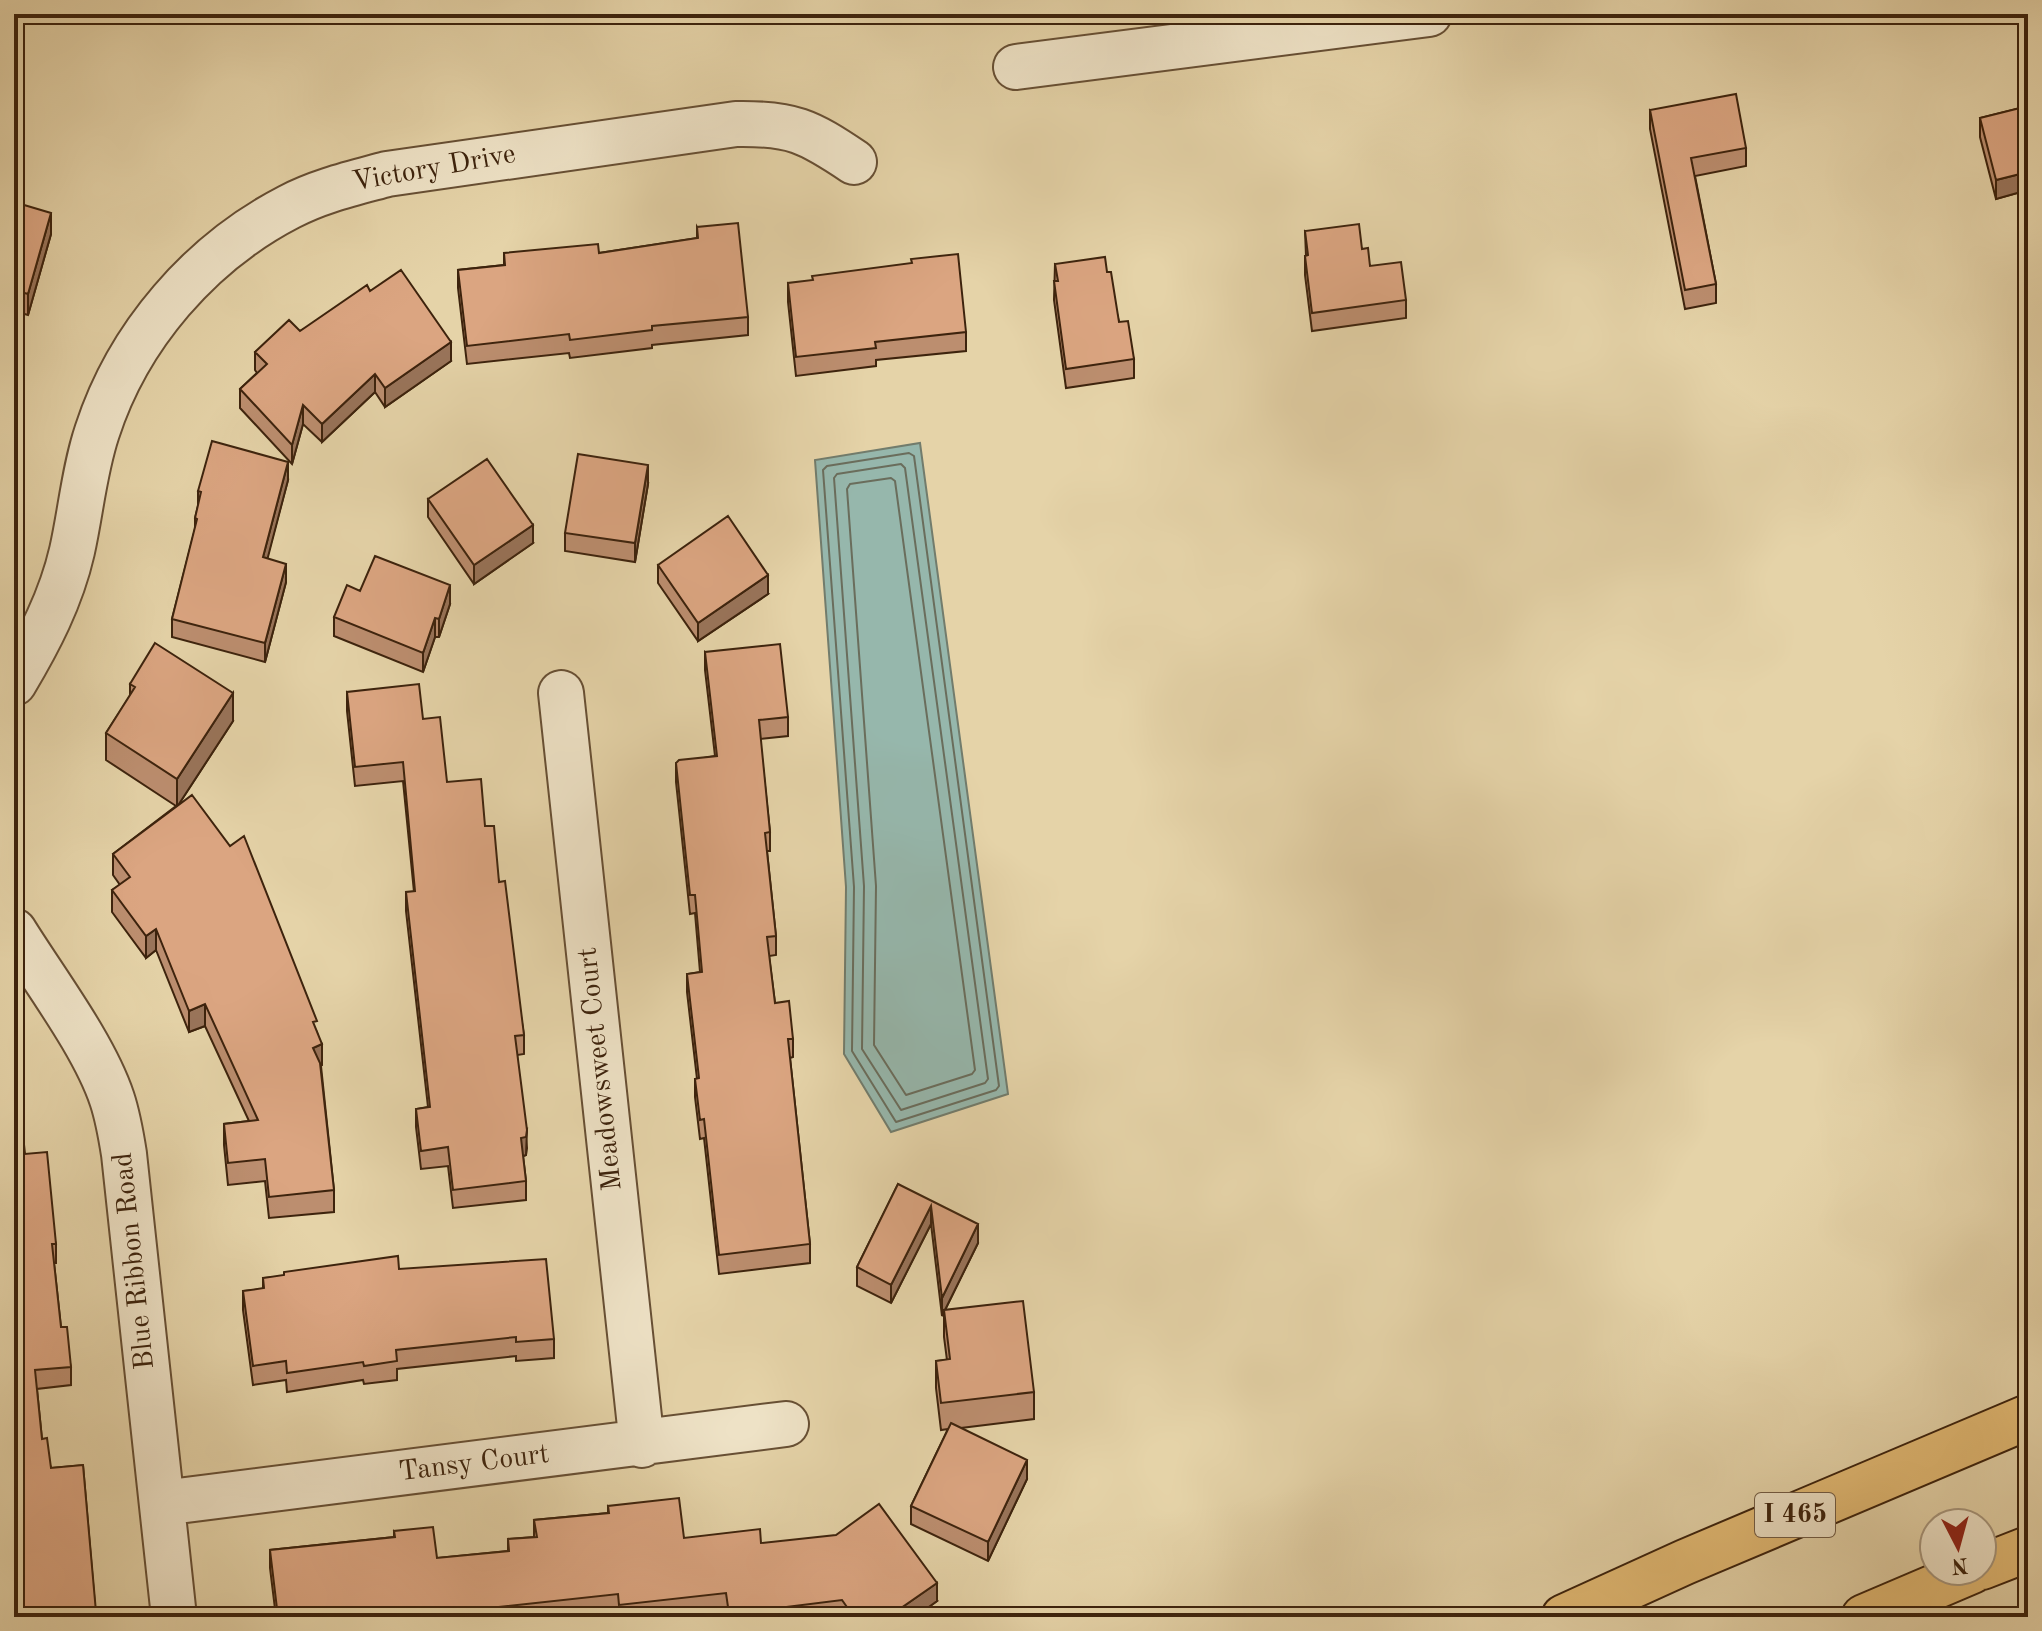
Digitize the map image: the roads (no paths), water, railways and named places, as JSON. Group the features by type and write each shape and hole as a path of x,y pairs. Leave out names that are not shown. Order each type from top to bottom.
{"highway":[{"name":"I 465","path":"1564,1617 1699,1556 2028,1417"},
{"path":"1998,1561 2028,1549"},
{"path":"1864,1617 1934,1587"}],"street":[{"path":"1016,67 1429,14"},
{"name":"Victory Drive","path":"14,683 39,641 63,584 73,549 86,471 111,396 150,328 182,288 246,232 291,206 336,188 387,174 736,124 763,123 817,136 854,162"},
{"name":"Meadowsweet Court","path":"561,693 642,1445"},
{"name":"Blue Ribbon Road","path":"14,931 88,1049 111,1097 119,1125 174,1617"},
{"name":"Tansy Court","path":"162,1503 642,1445 786,1424"}],"water":[{"path":"920,443 1008,1094 891,1132 844,1054 846,887 815,460"}]}
